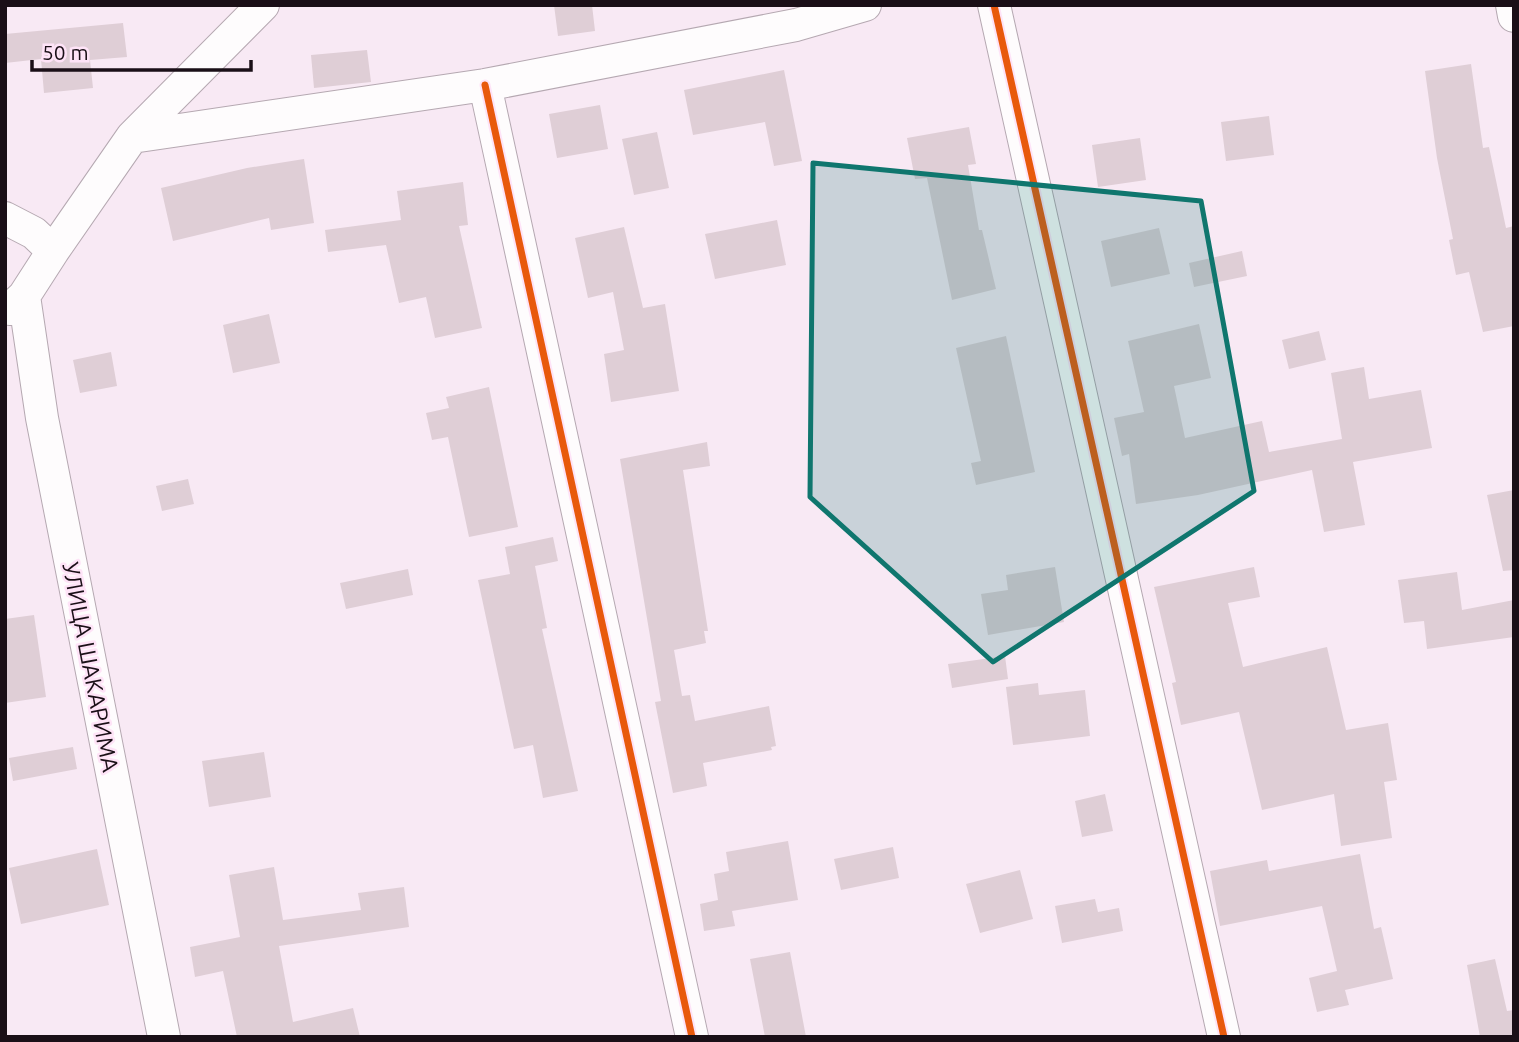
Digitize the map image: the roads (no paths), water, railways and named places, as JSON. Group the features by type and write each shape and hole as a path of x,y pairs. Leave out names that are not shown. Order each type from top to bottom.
{"street":[{"path":"14,304 132,137 263,5"},
{"path":"132,137 485,85 796,25 865,5"},
{"path":"994,5 1224,1037"},
{"path":"1512,5 1514,16"},
{"path":"485,85 692,1037"},
{"path":"5,218 34,233 53,251"},
{"name":"УЛИЦА ШАКАРИМА","path":"14,304 42,418 164,1037"}]}
